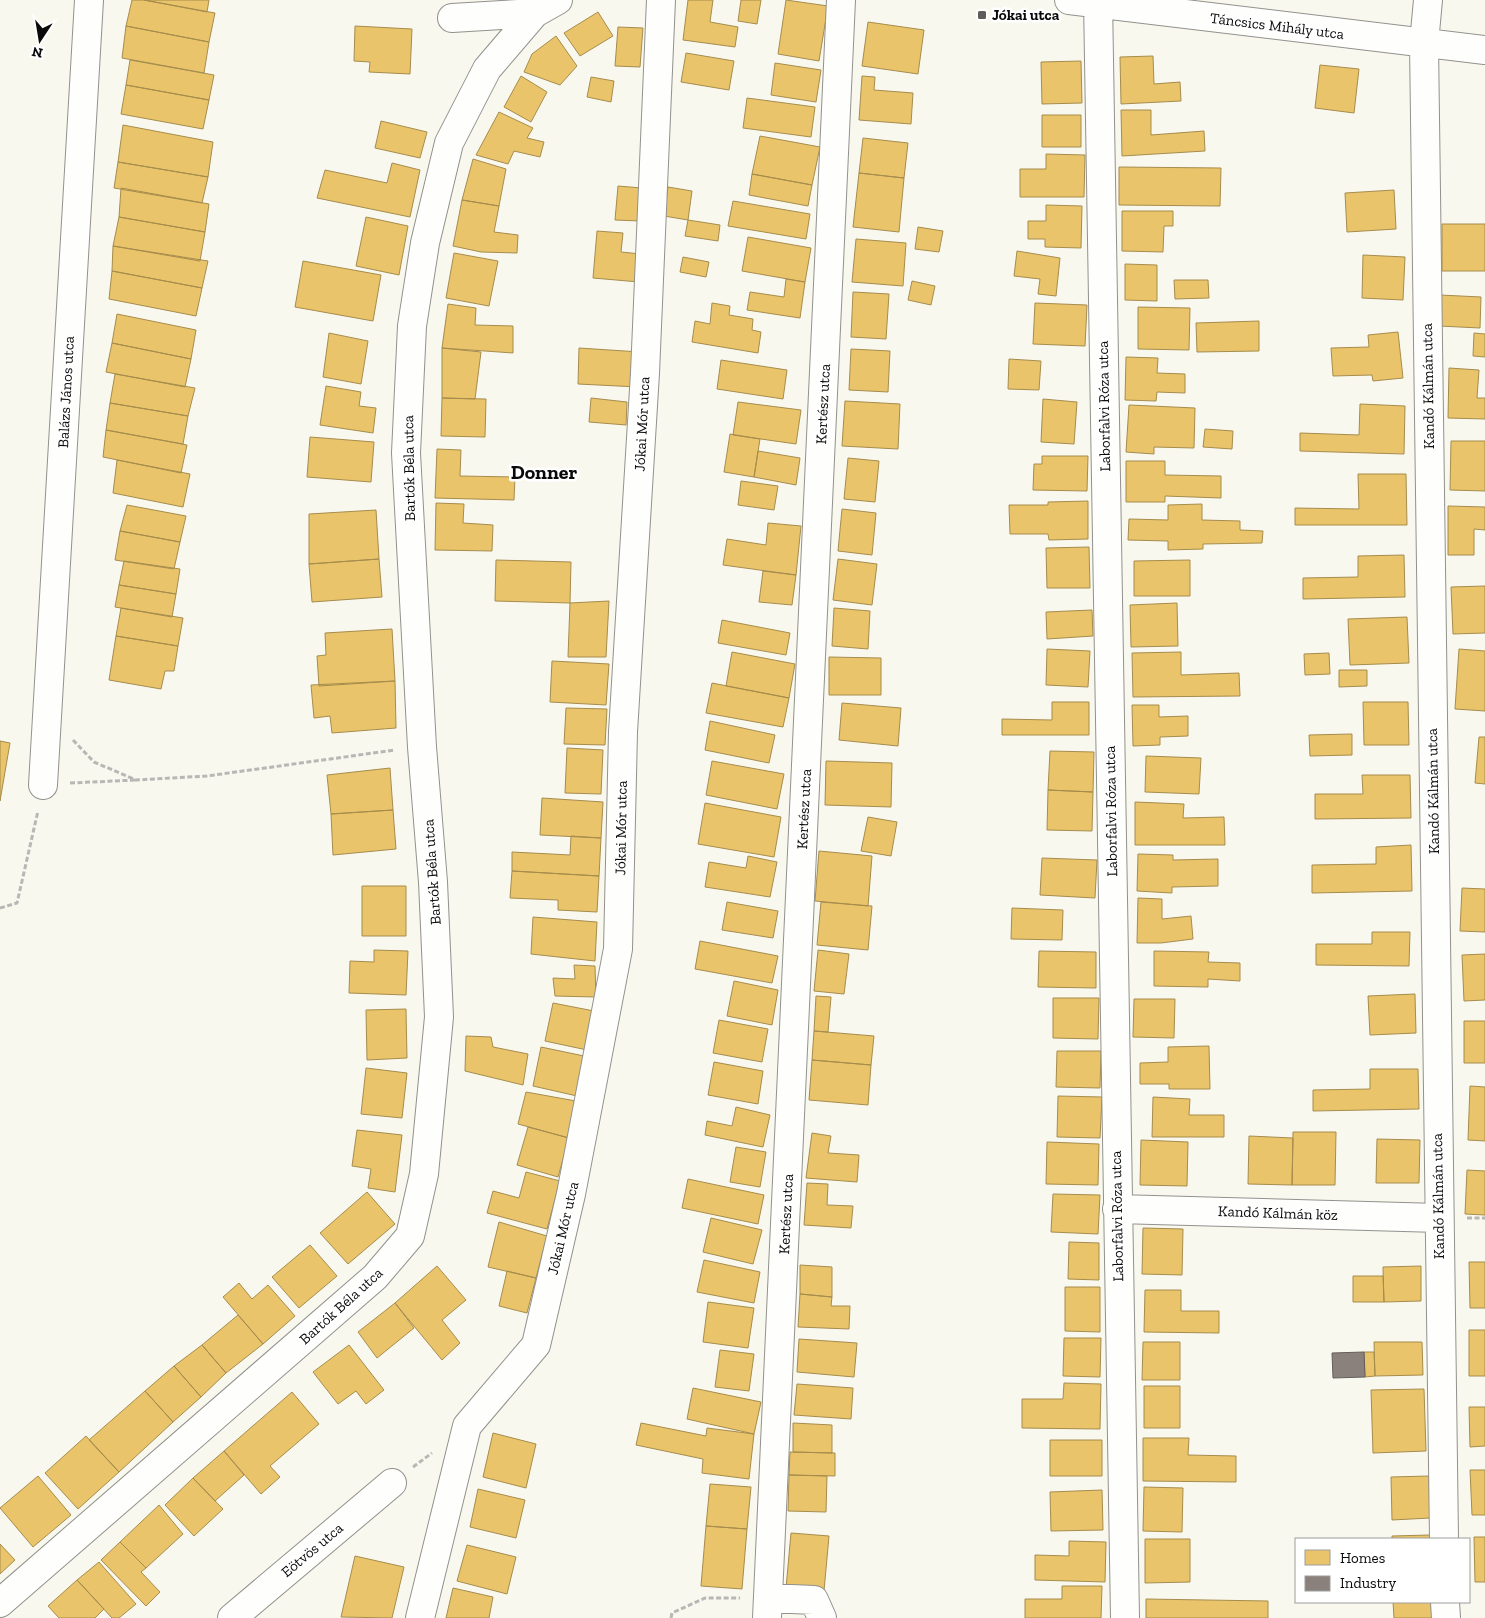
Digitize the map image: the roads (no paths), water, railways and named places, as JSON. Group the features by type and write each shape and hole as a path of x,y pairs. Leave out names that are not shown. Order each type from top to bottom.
{"street":[{"name":"Balázs János utca","path":"43,785 90,0"},
{"name":"Jókai Mór utca","path":"420,1618 467,1426 536,1345 571,1194 618,949 624,732 644,382 661,0"},
{"name":"Kertész utca","path":"768,1608 841,0"},
{"name":"Táncsics Mihály utca","path":"1069,0 1485,50"},
{"name":"Kandó Kálmán utca","path":"1428,0 1424,43 1438,1218 1444,1538"},
{"name":"Laborfalvi Róza utca","path":"1098,2 1125,1618"},
{"path":"452,18 538,4"},
{"name":"Bartók Béla utca","path":"0,1603 375,1277 410,1236 424,1174 439,1017 433,882 422,747 406,453 412,326 425,243 449,143 487,69 538,4"},
{"name":"Kandó Kálmán köz","path":"1117,1209 1438,1218"},
{"name":"Eötvös utca","path":"232,1618 392,1483"},
{"path":"768,1608 814,1600 822,1618"},
{"path":"1445,1603 1446,1618"}],"place":[{"name":"Jókai utca","path":"982,15"}],"district":[{"name":"Donner","path":"544,472"}]}
